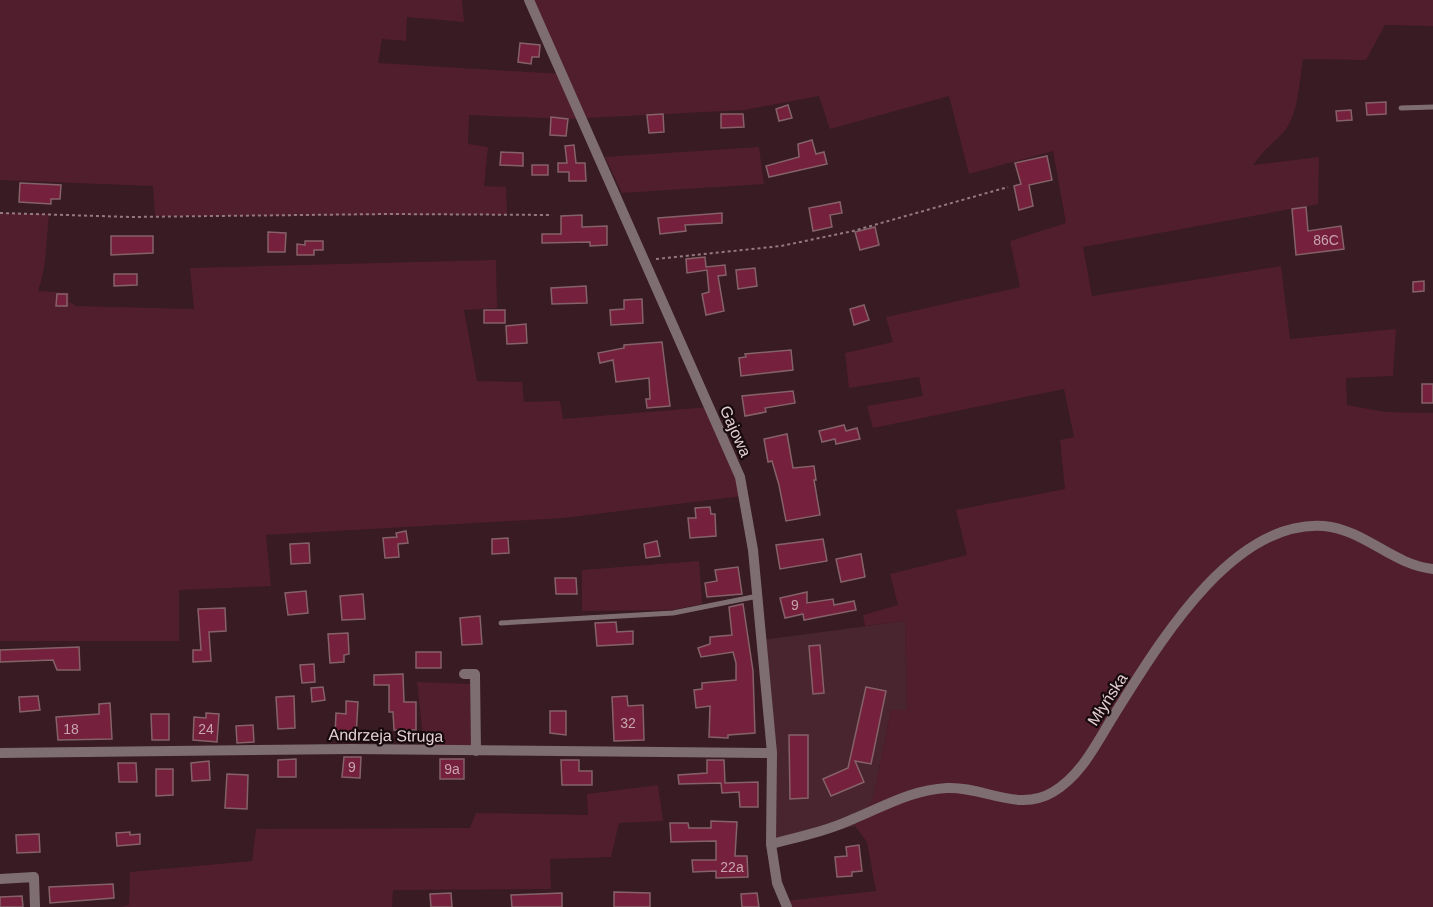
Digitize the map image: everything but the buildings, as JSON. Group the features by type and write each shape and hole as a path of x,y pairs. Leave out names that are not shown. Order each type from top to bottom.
{"street":[{"name":"Gajowa","path":"529,0 740,477 753,550 772,753 771,844 777,883 787,907"},
{"name":"Młyńska","path":"771,844 834,826 915,792 949,787 1027,801 1051,794 1067,783 1083,765 1140,675 1182,616 1221,571 1246,550 1273,536 1299,528 1325,526 1366,540 1404,562 1433,569"},
{"path":"464,674 475,674 476,751"},
{"name":"Andrzeja Struga","path":"0,753 351,749 772,753"},
{"path":"0,879 34,877 35,907"}],"lane":[{"path":"1401,108 1433,107"},
{"path":"501,623 673,613 758,596"}],"path":[{"path":"657,269 653,259 781,246 843,233 1008,187"},
{"path":"0,213 131,217 376,214 552,215"}],"shaded area":[{"path":"0,0 462,0 464,22 407,17 406,41 382,39 378,63 561,74 529,0 1433,0 1433,26 1385,25 1366,60 1303,59 1295,108 1288,126 1253,165 1319,157 1318,204 1083,247 1092,296 1281,266 1290,339 1396,329 1393,376 1346,378 1347,405 1385,412 1433,413 1433,907 787,907 784,901 876,891 867,842 855,826 873,799 891,710 907,710 905,621 865,626 863,615 898,605 890,574 967,555 956,510 1065,489 1060,440 1074,437 1064,389 873,428 867,406 923,396 919,377 849,388 845,353 893,342 886,317 1020,287 1010,241 1066,223 1053,151 969,174 949,96 830,129 819,96 744,110 568,119 469,115 468,144 488,147 484,186 506,187 507,215 155,216 153,186 0,180"},
{"path":"759,147 764,184 622,193 605,157"},
{"path":"0,213 49,214 45,263 38,291 69,293 69,302 76,306 194,309 190,268 496,260 497,308 464,310 477,381 522,382 524,402 560,401 563,419 709,407 743,496 563,518 266,535 271,586 179,590 179,641 0,641"},
{"path":"699,561 702,604 672,610 582,611 582,570"},
{"path":"905,621 907,710 891,710 873,799 855,826 771,844 762,640"},
{"path":"417,682 470,684 471,745 424,746"},
{"path":"658,785 663,821 619,823 611,857 550,859 551,889 393,890 392,907 120,907 129,905 130,872 252,861 256,829 470,828 476,813 588,815 587,794"}]}
